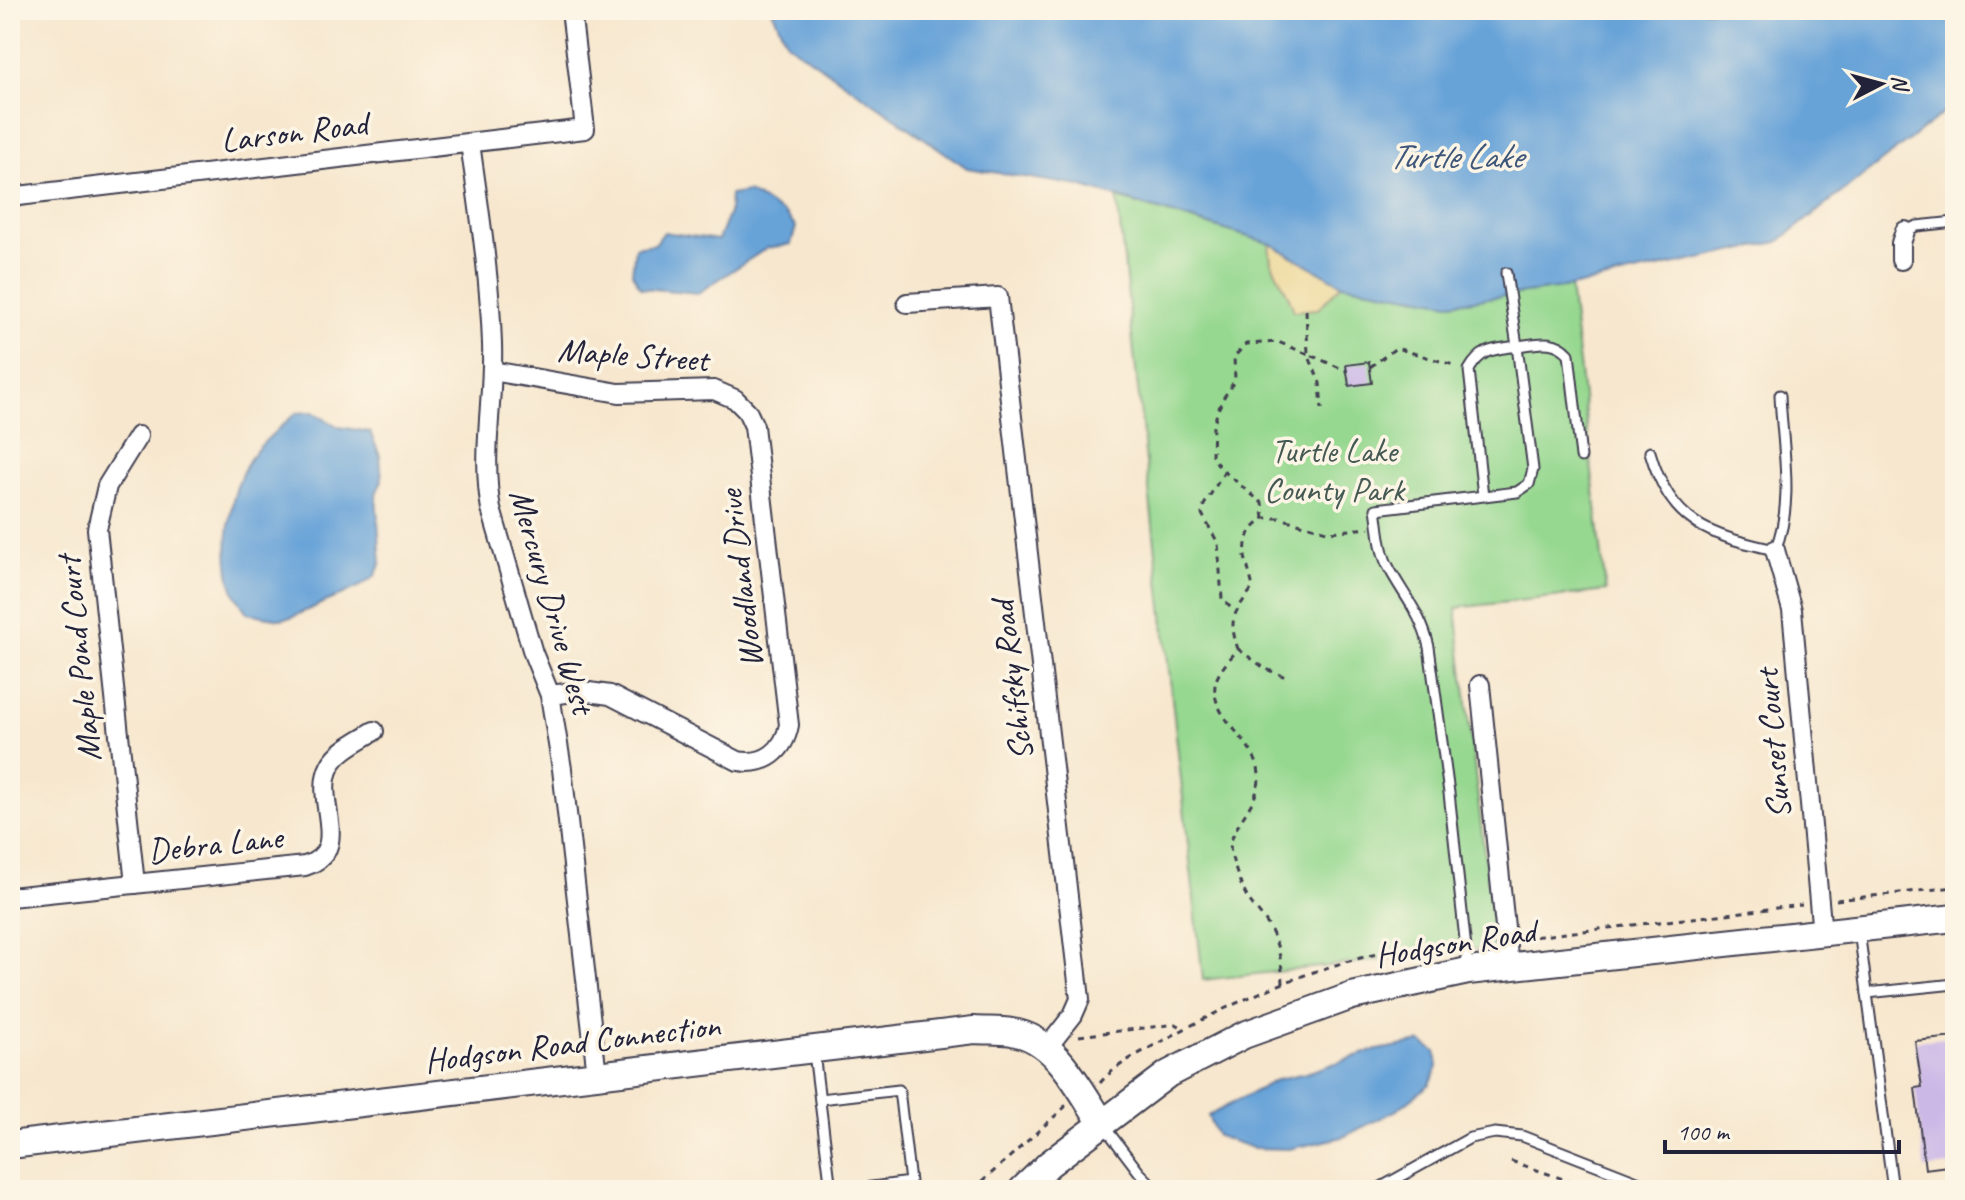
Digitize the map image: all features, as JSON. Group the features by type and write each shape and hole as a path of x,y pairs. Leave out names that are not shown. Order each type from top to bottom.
{"street":[{"name":"Larson Road","path":"10,197 585,129 571,10"},
{"name":"Mercury Drive West","path":"470,143 489,295 492,371 487,487 533,653 550,695 559,747 597,1075"},
{"path":"1901,260 1905,231"},
{"name":"Schifsky Road","path":"907,303 998,297 1080,999 1073,1015 1047,1048"},
{"name":"Maple Street","path":"492,371 619,393 714,390 735,399 747,411 754,426"},
{"name":"Woodland Drive","path":"550,695 582,691 610,695 738,761 763,760 781,747 789,725 754,426"},
{"name":"Maple Pond Court","path":"135,884 97,529 107,486 138,436"},
{"name":"Sunset Court","path":"1775,550 1792,610 1822,934"},
{"path":"1480,685 1510,953"},
{"name":"Debra Lane","path":"10,897 315,863 328,849 330,839 325,791 330,766 338,755 374,731"},
{"name":"Hodgson Road","path":"1022,1190 1049,1164 1168,1074 1244,1035 1352,996 1468,971 1510,953 1822,934 1955,918"},
{"name":"Hodgson Road Connection","path":"10,1145 974,1030 1014,1032 1047,1048 1064,1067 1102,1123"}],"lane":[{"path":"1905,231 1917,226 1955,222"},
{"path":"1468,971 1449,793 1429,647 1415,607 1386,563 1376,509 1517,492 1529,484 1533,469 1506,273"},
{"path":"1483,496 1469,370 1477,356 1488,350 1553,342 1569,354 1581,457"},
{"path":"1650,452 1655,471 1677,509 1700,528 1731,540 1775,550 1785,518 1780,395"},
{"path":"1859,930 1893,1190"},
{"path":"1867,993 1955,984"},
{"path":"814,1049 831,1190"},
{"path":"820,1099 899,1090 910,1182 849,1190"},
{"path":"1102,1123 1139,1172 1157,1190"},
{"path":"1376,1190 1470,1138 1495,1133 1522,1136 1660,1190"}],"path":[{"path":"1306,310 1308,354 1320,383 1322,409"},
{"path":"1264,518 1262,503 1225,471 1212,455 1213,425 1222,400 1235,380 1234,357 1246,344 1278,342 1347,371"},
{"path":"1370,367 1396,348 1469,370"},
{"path":"1225,471 1204,505 1202,514 1218,543 1222,599 1234,611"},
{"path":"1288,678 1266,669 1238,649 1231,630 1234,611 1253,587 1245,557 1251,530 1264,518 1279,518 1331,532 1379,527"},
{"path":"1238,649 1215,684 1217,705 1255,755 1259,775 1251,808 1231,837 1230,850 1247,897 1273,933 1281,959 1283,983"},
{"path":"1829,902 1955,887"},
{"path":"1510,953 1806,904"},
{"path":"1100,1084 1106,1076 1136,1056 1283,983 1353,958 1387,950 1452,942"},
{"path":"1075,1036 1176,1024 1185,1029"},
{"path":"973,1190 1065,1107 1060,1092"},
{"path":"1511,1161 1595,1190"}],"green space":[{"name":"Turtle Lake County Park","path":"1117,198 1269,243 1342,284 1450,303 1570,287 1606,591 1456,608 1495,947 1203,980"}],"sand":[{"path":"1269,243 1342,284 1318,309 1294,311 1271,262"}],"water":[{"name":"Turtle Lake","path":"772,10 1955,10 1955,104 1778,242 1570,287 1450,303 1342,284 1269,243 1080,186 967,168 787,43"},
{"path":"748,192 785,214 796,227 791,244 767,248 698,293 641,288 632,273 635,247 655,244 664,232 718,240 729,213 730,195"},
{"path":"313,412 339,427 370,432 380,456 382,480 376,494 381,563 375,576 361,586 292,617 281,619 247,613 234,592 230,576 228,539 233,500 255,452 296,413"},
{"path":"1421,1042 1436,1052 1438,1067 1430,1084 1397,1110 1343,1137 1289,1149 1253,1148 1217,1136 1208,1116 1278,1079 1372,1051"}],"building":[{"path":"1369,362 1372,383 1349,386 1346,365"},
{"path":"1955,1037 1955,1165 1925,1169 1915,1088 1922,1087 1915,1041"}]}
